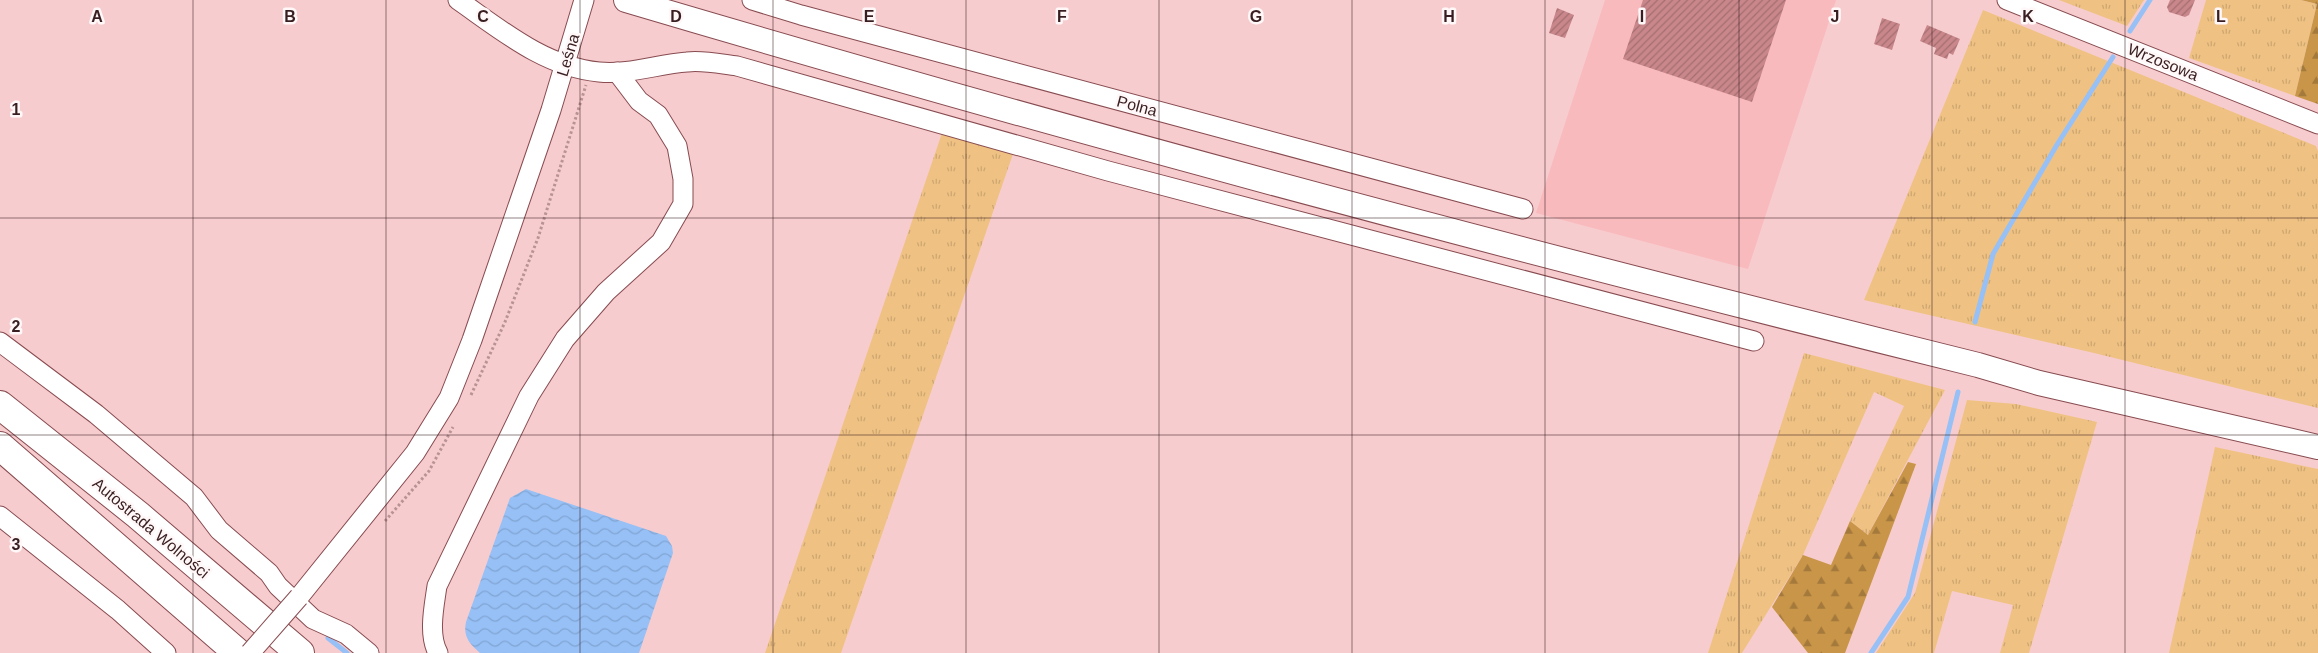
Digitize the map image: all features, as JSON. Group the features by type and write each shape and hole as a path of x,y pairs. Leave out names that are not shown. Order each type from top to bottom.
{"highway":[{"name":"Autostrada Wolności","path":"0,406 138,515 300,653"},
{"path":"0,446 238,653"}],"main road":[{"path":"626,0 968,100 1462,234 1978,365 2039,383 2318,447"},
{"path":"1978,365 2089,382 2318,434"}],"street":[{"path":"458,0 521,44 564,66 599,72 617,72 689,62 737,66 1108,171 1754,341"},
{"name":"Leśna","path":"250,653 299,597 415,453 449,398 476,331 551,110 584,0"},
{"name":"Polna","path":"752,0 820,21 1523,209"},
{"name":"Wrzosowa","path":"2007,0 2318,124"},
{"path":"438,653 434,647 433,615 437,586 529,396 565,339 606,292 661,242 683,204 683,179 677,146 658,115 639,101 617,72"},
{"path":"0,342 96,414 194,498 219,530 269,573 278,586 314,619 346,634 369,653"},
{"path":"0,516 118,610 166,653"}],"shaded area":[{"path":"1605,0 1836,0 1748,269 1536,213"}],"green space":[{"path":"2059,0 2144,0 2127,26"},
{"path":"2206,0 2301,0 2317,4 2295,96 2189,58"},
{"path":"2301,0 2318,0 2318,104 2295,96 2317,4"},
{"path":"1983,10 2316,146 2318,151 2318,408 2094,353 1864,300"},
{"path":"942,133 1014,151 841,653 765,653"},
{"path":"1804,353 1945,390 1868,535 1850,521 1904,406 1874,392 1803,555 1742,653 1708,653"},
{"path":"1967,400 2016,404 2097,422 2029,653 2000,653 2013,605 1952,591 1934,653 1876,653 1915,593"},
{"path":"2215,447 2318,469 2318,653 2169,653"},
{"path":"1908,462 1916,464 1845,653 1808,653 1772,607 1803,555 1831,565 1850,521 1868,535"}],"water":[{"path":"526,489 666,536 672,546 673,553 639,653 480,653 470,643 465,632 466,622 510,498"}],"building":[{"path":"1643,0 1786,0 1752,102 1623,59"},
{"path":"2170,0 2195,0 2189,15 2185,17 2169,12 2167,7"},
{"path":"1557,8 1574,15 1565,38 1549,33"},
{"path":"1882,18 1900,24 1892,50 1874,44"},
{"path":"1927,25 1960,39 1953,55 1949,53 1947,59 1934,54 1936,48 1920,41"}],"waterway":[{"path":"2130,31 2150,0"},
{"path":"1975,322 1993,254 2058,143 2113,57"},
{"path":"1871,653 1908,597 1958,392"},
{"path":"328,638 347,653"}]}
